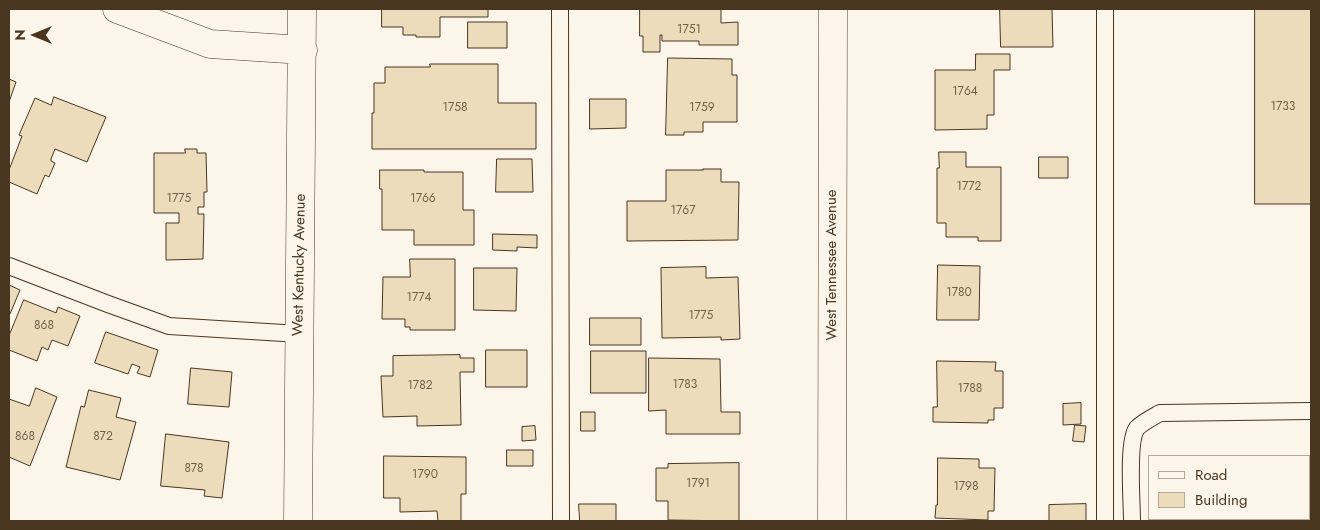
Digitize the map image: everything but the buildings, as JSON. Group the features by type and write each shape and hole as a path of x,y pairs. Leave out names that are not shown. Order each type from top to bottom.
{"street":[{"path":"117,9 210,44 303,50"},
{"name":"West Kentucky Avenue","path":"298,521 302,9"},
{"name":"West Tennessee Avenue","path":"832,521 833,9"}],"lane":[{"path":"560,9 561,521"},
{"path":"1105,9 1105,521"},
{"path":"9,266 169,326 300,334"},
{"path":"1132,521 1132,442 1137,429 1160,413 1311,411"},
{"path":"1105,442 1132,442"}]}
